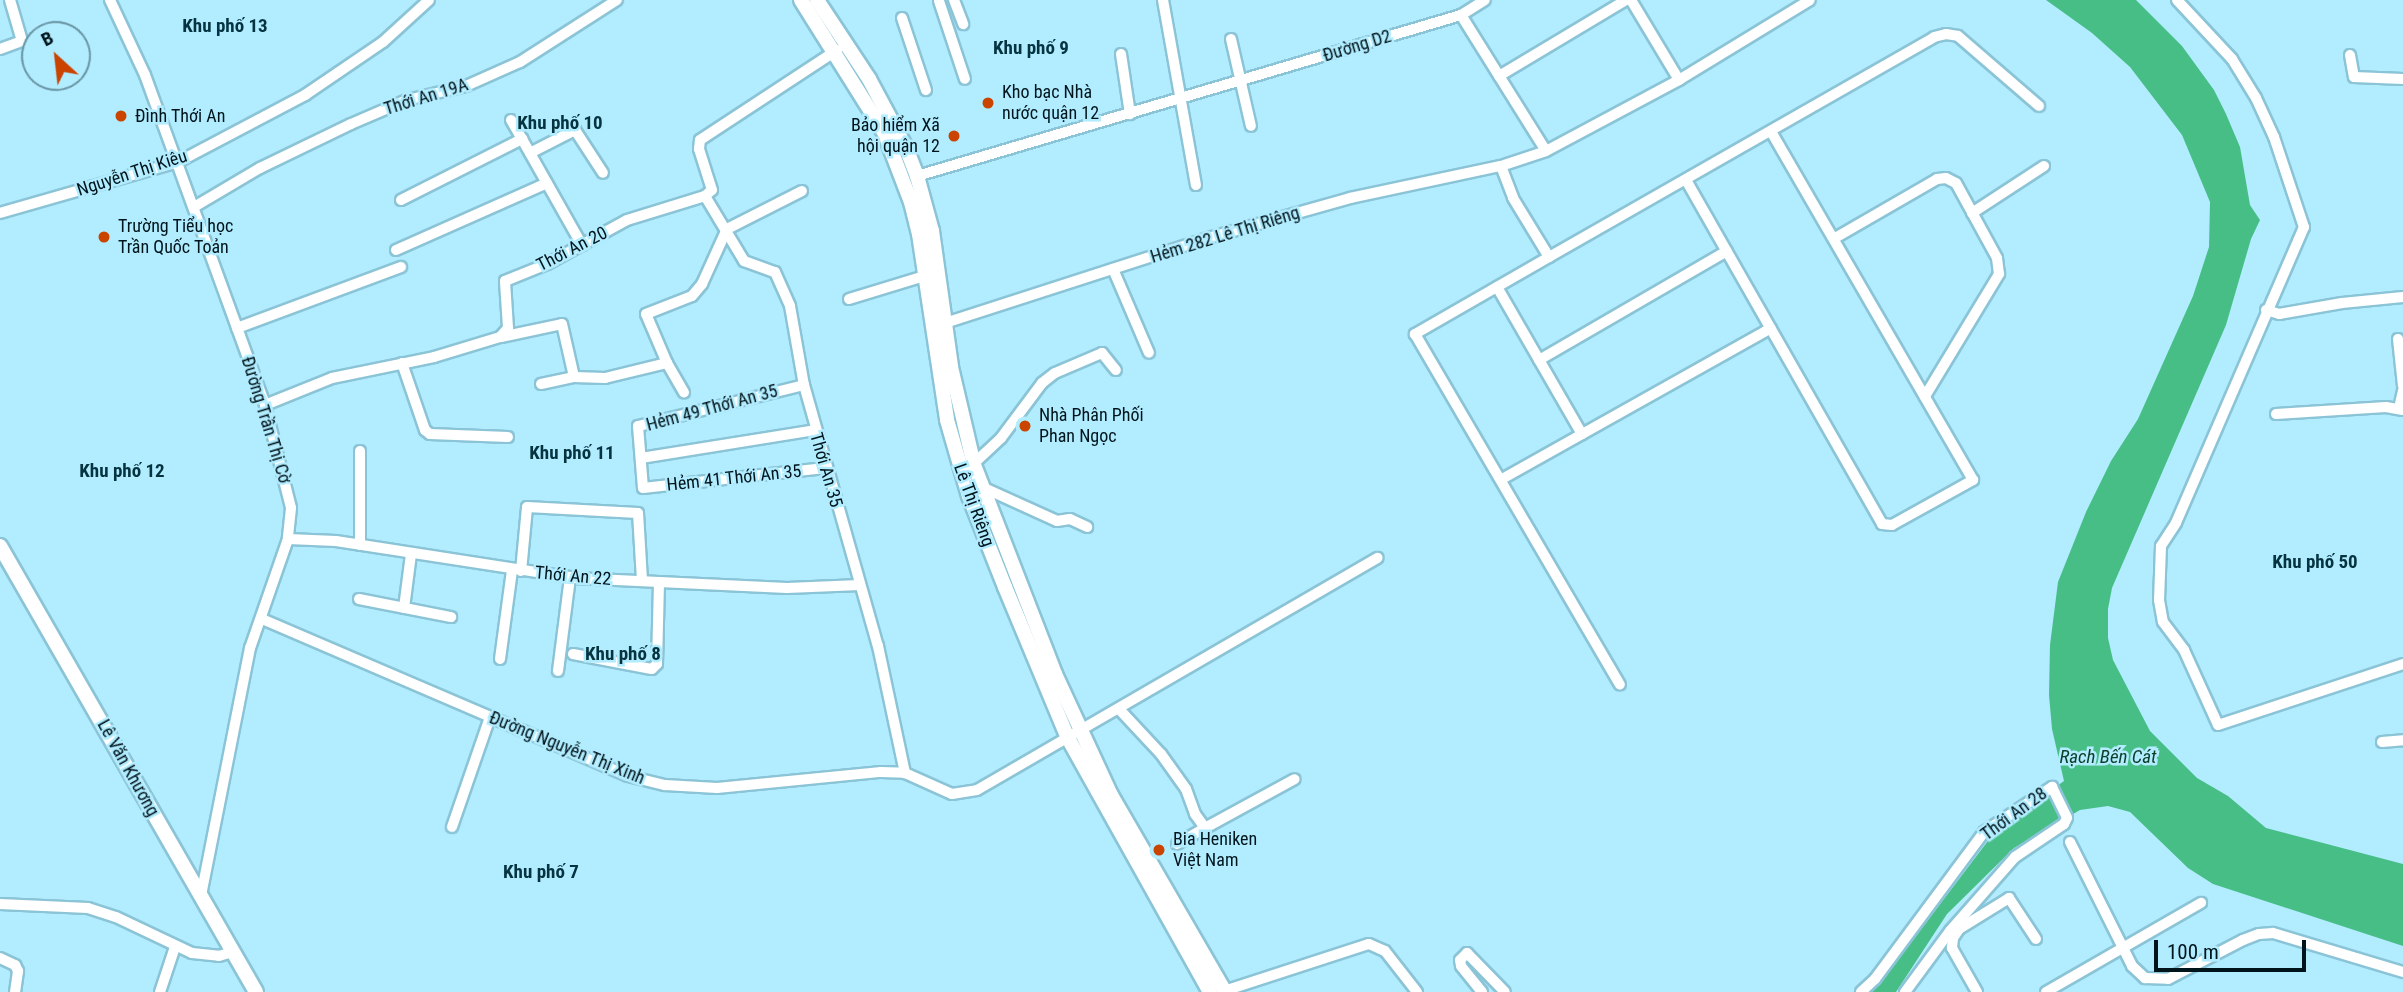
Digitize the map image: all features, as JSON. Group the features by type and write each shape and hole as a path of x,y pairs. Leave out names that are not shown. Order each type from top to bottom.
{"street":[{"path":"0,49 22,41 10,0"},
{"name":"Đường Trần Thị Cờ","path":"110,0 145,75 265,405 291,508 288,539 250,648 201,895"},
{"name":"Nguyễn Thị Kiêu","path":"0,213 178,162 305,95 383,42 429,0"},
{"name":"Thới An 19A","path":"194,207 260,168 351,124 407,100 467,86 520,62 617,0"},
{"name":"Lê Thị Riêng","path":"801,0 840,47 894,124 917,176 932,232 968,468 982,487 1074,735"},
{"name":"Lê Thị Riêng","path":"817,0 885,134 898,166 919,234 947,420 1074,735 1111,794 1219,992"},
{"path":"954,0 962,24"},
{"path":"1163,0 1196,185"},
{"name":"Đường D2","path":"917,176 1461,15 1485,0"},
{"path":"1499,76 1629,0 1679,80"},
{"name":"Hẻm 282 Lê Thị Riêng","path":"945,323 1208,238 1350,198 1505,164 1546,151 1679,80 1810,0"},
{"path":"2177,0 2225,52 2243,76 2274,137 2304,227 2176,523 2161,546 2158,570 2163,622 2184,650 2218,725 2403,664"},
{"path":"939,1 965,79"},
{"path":"1461,15 1546,151"},
{"path":"902,18 926,90"},
{"path":"1620,685 1415,334 1891,64 1915,46 1946,34 1958,36 2039,106"},
{"path":"1231,39 1251,126"},
{"path":"705,196 712,191 699,149 700,140 840,47"},
{"path":"1121,54 1130,114"},
{"path":"2350,55 2354,77 2403,79"},
{"path":"511,120 582,245"},
{"path":"530,153 575,130 603,173"},
{"path":"1686,180 1876,513 1887,527 1973,480 1771,131"},
{"path":"401,200 522,139"},
{"path":"1505,164 1513,198 1549,257"},
{"path":"1972,212 2043,166"},
{"path":"1835,238 1937,179 1946,178 1956,183 1997,258 1999,274 1925,396"},
{"path":"396,250 547,183"},
{"path":"684,393 667,363 646,314 692,296 702,284 727,229 802,191"},
{"name":"Thới An 35","path":"705,196 744,261 775,272 790,306 815,430 878,646 905,774"},
{"name":"Thới An 20","path":"500,337 508,328 505,281 582,245 627,220 705,196"},
{"path":"1539,360 1727,251"},
{"path":"237,328 401,267"},
{"path":"1113,269 1149,353"},
{"path":"849,299 924,276"},
{"path":"1497,288 1581,434"},
{"path":"2266,310 2278,314 2342,303 2403,297"},
{"path":"265,405 332,378 562,324 574,377"},
{"path":"1502,480 1771,328"},
{"path":"2276,414 2401,409 2403,388 2398,339"},
{"path":"968,468 1001,438 1042,383 1055,373 1102,353 1116,370"},
{"path":"402,362 425,430 430,434 508,437"},
{"path":"541,384 574,377 604,378 667,363"},
{"name":"Hẻm 49 Thới An 35","path":"643,488 638,426 804,385"},
{"path":"641,458 815,430"},
{"path":"360,451 360,545"},
{"name":"Hẻm 41 Thới An 35","path":"643,488 825,468"},
{"path":"982,487 1057,520 1070,519 1087,527"},
{"path":"500,659 527,507 638,513 642,581"},
{"name":"Thới An 22","path":"288,539 360,545 570,577 787,587 860,585"},
{"name":"Lê Văn Khương","path":"0,546 256,992"},
{"path":"404,608 411,554"},
{"name":"Đường Nguyễn Thị Xinh","path":"262,619 628,776 665,785 717,788 881,772 905,774 952,794 977,790 1378,558"},
{"path":"558,671 570,577"},
{"path":"573,654 652,669 657,664 659,582"},
{"path":"359,599 451,617"},
{"path":"1119,709 1161,754 1185,789 1195,814 1205,828"},
{"path":"452,827 490,717"},
{"path":"2382,742 2403,740"},
{"path":"1177,844 1295,779"},
{"name":"Thới An 28","path":"1861,992 1875,979 1984,832 2052,787 2067,818 2064,824 2015,857 1950,931 1905,992"},
{"path":"2070,842 2137,973 2161,981"},
{"path":"1977,992 1952,948 1953,938 1959,929 2010,898 2036,939"},
{"path":"2046,992 2058,989 2201,902"},
{"path":"0,904 88,908 116,917 175,947 209,956 232,952"},
{"path":"2154,992 2161,981 2259,934 2291,937 2403,972"},
{"path":"1219,992 1369,944 1385,951 1417,992"},
{"path":"160,992 175,947"},
{"path":"1482,992 1461,966 1460,960 1467,953 1505,992"},
{"path":"0,958 15,965 18,971 15,992"}],"water":[{"name":"Rạch Bến Cát","path":"2046,0 2136,0 2182,46 2214,90 2226,114 2240,147 2250,205 2260,220 2251,239 2226,325 2112,588 2108,609 2108,638 2113,660 2150,731 2197,778 2228,796 2266,828 2403,864 2403,946 2213,884 2188,868 2130,812 2108,806 2080,810 2014,848 1947,914 1896,992 1870,992 1891,961 1925,924 1997,829 2064,781 2052,729 2049,695 2050,645 2058,582 2086,512 2111,461 2138,419 2193,296 2209,247 2210,202 2182,135 2130,67 2092,33"}],"place":[{"name":"Kho bạc Nhà nước quận 12","path":"988,103"},
{"name":"Đình Thới An","path":"121,116"},
{"name":"Bảo hiểm Xã hội quận 12","path":"954,136"},
{"name":"Trường Tiểu học Trần Quốc Toản","path":"104,237"},
{"name":"Nhà Phân Phối Phan Ngọc","path":"1025,426"},
{"name":"Bia Heniken Việt Nam","path":"1159,850"}],"district":[{"name":"Khu phố 13","path":"225,26"},
{"name":"Khu phố 9","path":"1031,48"},
{"name":"Khu phố 10","path":"560,123"},
{"name":"Khu phố 11","path":"572,453"},
{"name":"Khu phố 12","path":"122,471"},
{"name":"Khu phố 50","path":"2315,562"},
{"name":"Khu phố 8","path":"623,654"},
{"name":"Khu phố 7","path":"541,872"}]}
